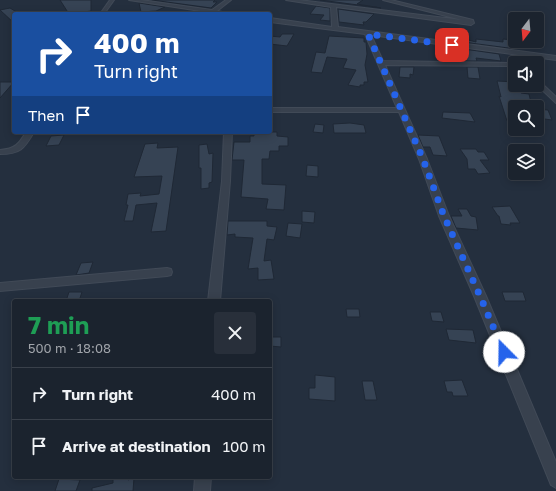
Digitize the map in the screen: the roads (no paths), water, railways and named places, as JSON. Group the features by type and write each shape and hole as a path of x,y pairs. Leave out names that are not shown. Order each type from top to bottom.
{"street":[{"path":"103,12 112,0"},
{"path":"131,0 219,12"},
{"path":"213,11 229,0"},
{"path":"288,0 471,23 471,21 385,0"},
{"path":"333,6 335,14 335,28"},
{"path":"272,20 556,58"},
{"path":"368,34 400,110 423,159 444,216 480,296 556,480"},
{"path":"511,53 514,56"},
{"path":"380,63 508,64"},
{"path":"544,89 556,102"},
{"path":"272,110 400,110"},
{"path":"0,152 11,152 19,149 29,134"},
{"path":"214,299 226,181 228,134"},
{"path":"0,287 167,272"},
{"path":"202,491 203,479"}]}
